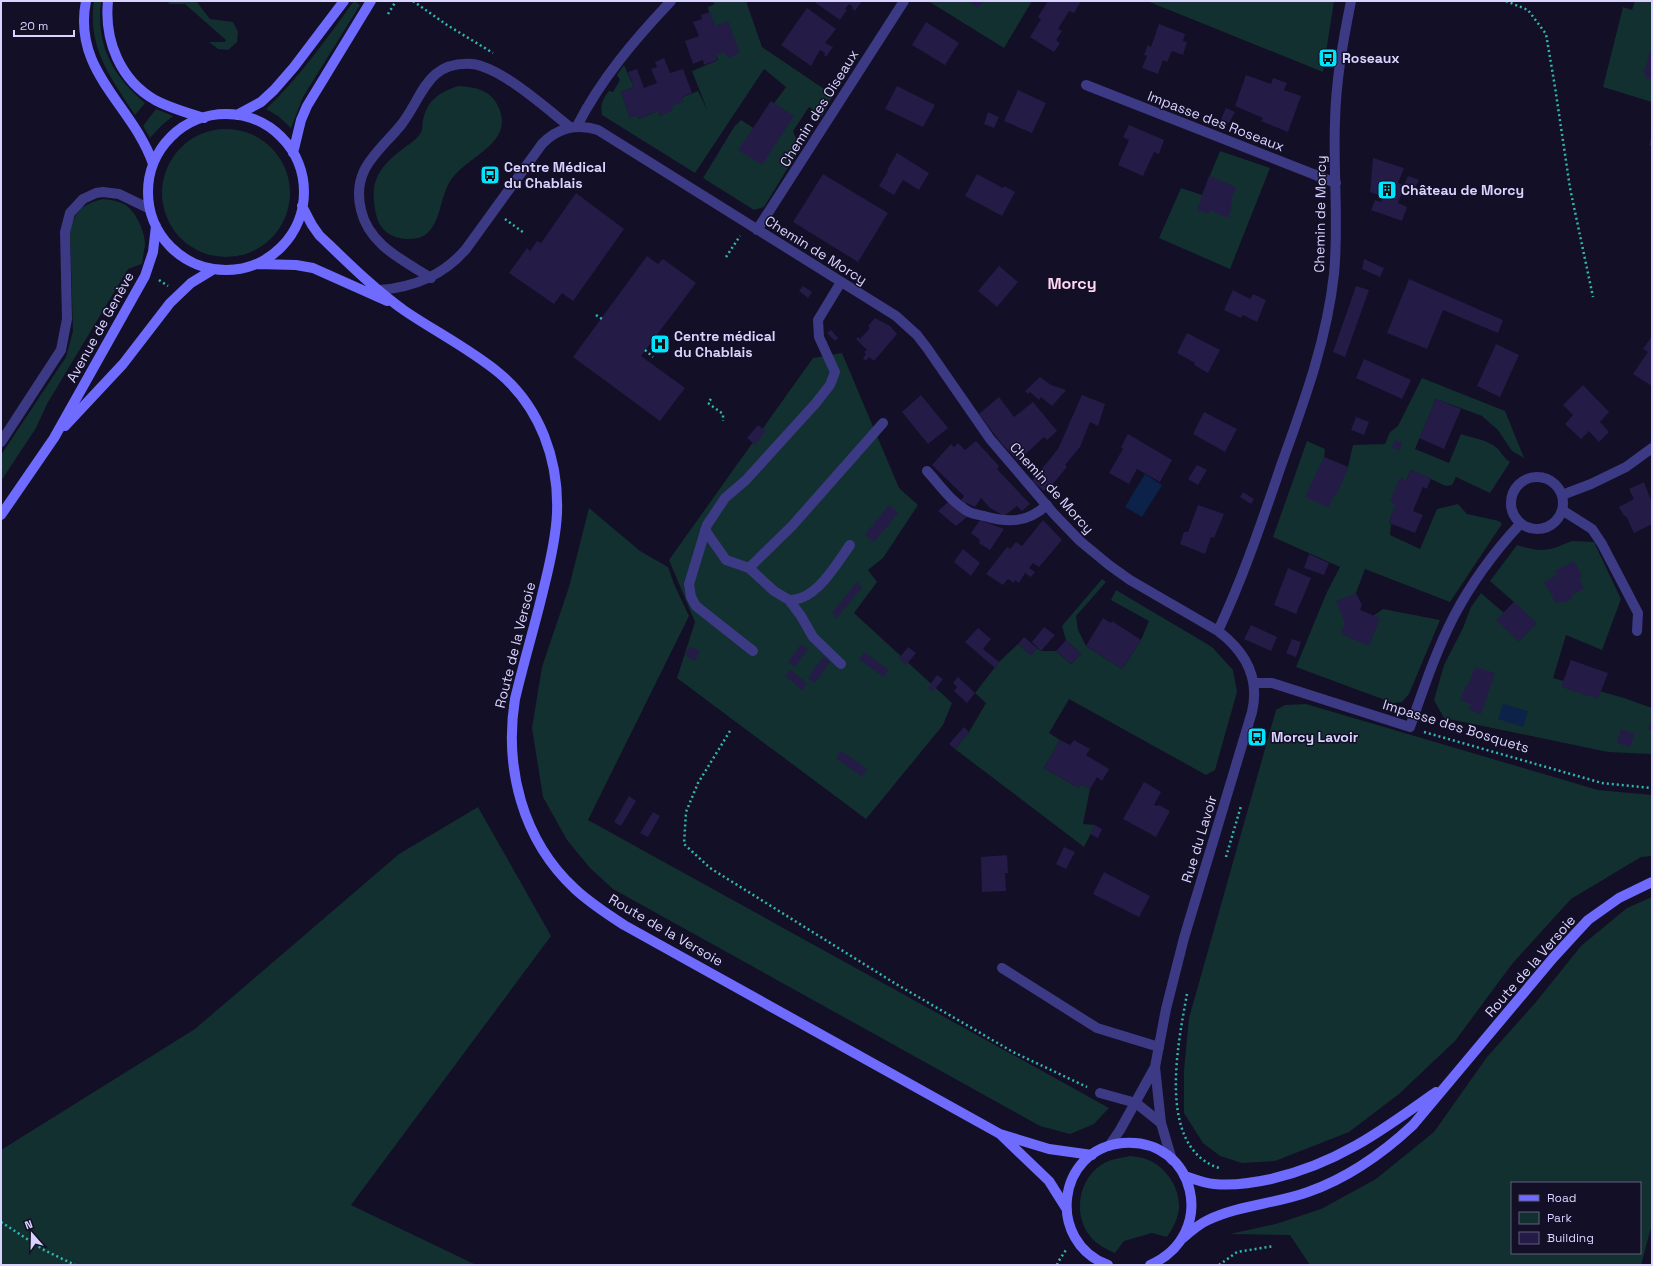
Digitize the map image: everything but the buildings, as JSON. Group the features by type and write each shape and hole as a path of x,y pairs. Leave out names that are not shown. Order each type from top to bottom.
{"main road":[{"path":"86,1 84,18 85,32 91,59 103,82 140,135 153,164"},
{"path":"108,1 107,21 110,39 116,56 128,76 140,89 155,99 179,110 204,118"},
{"path":"237,115 261,102 274,90 294,68 344,1"},
{"path":"293,153 306,106 371,1"},
{"path":"226,114 237,115 250,118 263,124 275,132 285,142 293,153 301,173 304,195 302,206 299,219 286,241 267,258 242,268 214,269 190,261 180,255 170,246 156,226 150,209 148,191 153,164 160,152 179,130 190,123 204,118 226,114"},
{"name":"Route de la Versoie","path":"302,206 319,235 399,307"},
{"name":"Avenue de Genève","path":"1,515 54,438 145,276 153,252 156,226"},
{"name":"Route de la Versoie","path":"255,264 296,264 313,268 399,307 483,361 507,380 525,400 543,432 551,454 557,489 555,533 544,586 515,699 511,719 511,740 513,767 520,800 536,839 560,873 574,888 590,902 624,925 1000,1134 1054,1150 1092,1155"},
{"name":"Avenue de Genève","path":"54,438 112,377 170,303 184,289 214,269"},
{"name":"Route de la Versoie","path":"1183,1238 1206,1221 1220,1215 1283,1200 1331,1183 1353,1171 1394,1142 1413,1125 1444,1086 1553,958 1588,920 1619,898 1652,882"},
{"name":"Route de la Versoie","path":"1185,1176 1214,1184 1228,1185 1260,1181 1305,1169 1348,1151 1369,1139 1444,1086"},
{"name":"Route de la Versoie","path":"1000,1134 1049,1181 1066,1208"},
{"name":"Route de la Versoie","path":"1108,1265 1100,1262 1087,1253 1077,1241 1069,1226 1066,1208 1067,1193 1072,1179 1081,1166 1092,1155 1109,1146 1122,1143 1149,1146 1161,1152 1172,1160 1185,1176 1191,1191 1192,1207 1190,1223 1183,1238 1174,1250 1161,1260 1150,1265"}],"street":[{"path":"380,290 414,284 431,278 460,256 542,144 558,132 574,127 627,50 671,1"},
{"name":"Chemin des Oiseaux","path":"757,230 904,1"},
{"name":"Chemin de Morcy","path":"574,127 591,127 605,133 896,316 917,335 990,438 1080,541 1109,565 1139,586 1218,631 1238,588 1308,390 1323,340 1334,275 1337,223 1335,108 1340,61 1351,1"},
{"path":"431,278 386,249 377,241 364,221 359,198 360,186 367,164 374,154 402,124 428,80 444,69 453,66 472,64 482,66 497,73 514,84 574,127"},
{"name":"Impasse des Roseaux","path":"1086,85 1336,183"},
{"path":"1,442 61,350 67,319 65,232 70,214 83,199 96,193 103,192 119,194 150,209"},
{"path":"753,651 696,606 691,597 689,584 707,525 724,498 746,480 816,404 830,385 835,372 819,337 818,320 841,282"},
{"path":"748,568 792,526 883,423"},
{"path":"1562,495 1591,484 1626,466 1652,448"},
{"path":"927,471 956,502 970,513 1001,521 1016,521 1041,511 1047,505"},
{"path":"1533,477 1542,477 1551,481 1558,487 1562,495 1562,510 1559,518 1552,524 1545,528 1536,529 1528,528 1520,524 1515,517 1510,504 1514,490 1524,480 1533,477"},
{"path":"1562,510 1592,529 1602,544 1638,613 1637,631"},
{"path":"1410,727 1422,693 1454,616 1475,580 1502,543 1520,524"},
{"path":"705,530 726,560 748,568 774,591 789,600 801,616 813,638 841,664"},
{"path":"789,600 802,598 817,587 831,572 850,545"},
{"name":"Rue du Lavoir","path":"1109,1146 1136,1103 1155,1067 1168,1003 1184,938 1255,698 1253,675 1246,661 1229,640 1218,631"},
{"name":"Impasse des Bosquets","path":"1254,683 1272,683 1410,727"},
{"path":"1002,968 1097,1028 1159,1047"},
{"name":"Rue du Lavoir","path":"1155,1067 1161,1123 1172,1160"},
{"path":"1100,1093 1136,1103 1161,1123"}],"path":[{"path":"388,14 396,1"},
{"path":"1506,1 1528,10 1546,34 1570,188 1593,297"},
{"path":"494,210 524,233"},
{"path":"726,257 740,237"},
{"path":"153,278 171,289"},
{"path":"596,315 602,319"},
{"path":"645,350 653,357"},
{"path":"711,399 708,403 723,414 723,421"},
{"name":"Impasse des Bosquets","path":"1410,727 1602,783 1652,788"},
{"path":"730,731 695,790 686,812 684,844 710,868 896,984 1013,1052 1100,1093"},
{"path":"1224,864 1243,800"},
{"path":"1187,993 1180,1029 1176,1078 1178,1117 1182,1132 1190,1147 1201,1159 1220,1168"},
{"path":"1,1222 44,1250 75,1265"},
{"path":"1219,1265 1237,1252 1274,1246"}],"green space":[{"path":"94,1 101,1 101,32 104,46 115,70 133,92 145,103 135,115 117,88 103,62 94,33"},
{"path":"167,1 196,1 210,19 233,22 238,32 237,42 228,50 218,49 209,42 225,42 226,40 185,4 170,4"},
{"path":"354,1 360,5 303,97 291,128 278,116 266,109 301,71"},
{"path":"711,1 746,1 762,47 833,95 822,116 809,107 793,131 800,148 764,207 754,210 703,178 734,127 741,120 755,129 786,87 764,69 695,173 602,115 601,108 604,99 609,91 613,92 620,80 617,75 624,65 634,87 621,92 630,117 637,115 638,119 658,111 660,116 672,106 670,102 698,91 708,112 692,71 718,60 708,7 715,4"},
{"path":"928,1 1032,1 1004,48"},
{"path":"1147,1 1334,1 1323,72"},
{"path":"1635,1 1652,1 1652,102 1603,87 1623,7 1632,10"},
{"path":"458,86 476,88 486,92 495,100 502,120 500,131 494,141 485,150 455,175 448,185 436,220 427,234 419,238 398,238 385,231 377,218 374,206 374,186 377,178 387,163 420,134 422,131 425,113 431,102 445,91"},
{"path":"156,109 173,116 150,138 143,126"},
{"path":"226,129 250,134 271,148 285,169 290,193 285,217 271,238 250,252 226,257 202,252 181,238 167,217 162,193 167,169 181,148 202,134"},
{"path":"1220,151 1270,168 1230,269 1159,238 1181,188 1202,195"},
{"path":"103,199 124,204 131,209 137,218 145,240 142,264 128,269 47,404 36,428 1,481 1,455 66,357 73,331 70,231 74,218 85,206"},
{"path":"842,353 899,488 918,505 883,558 868,570 877,582 854,613 952,703 943,725 866,819 677,678 695,622 669,560 813,358"},
{"path":"1422,378 1505,411 1524,458 1512,451 1498,430 1482,416 1436,399 1415,449 1449,463 1461,434 1493,445 1510,462 1490,493 1456,477 1452,485 1446,486 1411,470 1389,522 1391,524 1390,535 1420,549 1437,509 1458,504 1467,514 1499,521 1502,524 1450,602 1365,569 1356,593 1360,610 1373,616 1383,609 1440,620 1409,694 1402,702 1393,703 1296,667 1327,592 1340,567 1273,537 1307,441 1325,449 1324,457 1348,467 1353,445 1385,444 1390,432 1398,426"},
{"path":"589,508 640,551 668,567 689,616 588,820 1109,1108 1094,1124 1070,1134 1040,1126 613,889 590,868 567,840 543,797 532,728 542,667 569,587"},
{"path":"1572,541 1594,542 1621,599 1602,650 1566,635 1553,678 1624,698 1652,708 1652,754 1608,752 1444,718 1434,700 1444,665 1463,628 1471,607 1481,593 1504,613 1514,602 1490,581 1517,545 1545,550"},
{"path":"1102,579 1106,582 1076,616 1078,630 1086,646 1122,669 1141,640 1149,621 1111,600 1116,590 1212,647 1233,670 1237,692 1215,770 1206,775 1069,699 1049,733 1060,740 1044,768 1079,788 1081,784 1090,789 1083,824 1095,825 1084,847 955,749 969,732 986,703 975,693 999,662 1018,644 1031,655 1037,648 1041,651 1056,651 1071,664 1081,654 1066,640 1062,626"},
{"path":"1306,704 1598,790 1652,795 1652,856 1641,857 1571,899 1512,964 1455,1041 1399,1094 1349,1132 1275,1161 1242,1163 1220,1156 1203,1143 1184,1113 1184,1070 1189,1018 1276,710 1285,705"},
{"path":"478,807 551,936 351,1205 476,1265 1,1265 1,1150 195,1029 399,854"},
{"path":"1652,897 1652,1224 1641,1265 1310,1265 1290,1235 1230,1234 1276,1224 1321,1209 1376,1179 1434,1132 1487,1057 1536,1002 1581,946 1627,908"},
{"path":"1130,1156 1144,1158 1153,1162 1165,1172 1177,1193 1179,1200 1178,1216 1167,1237 1152,1233 1124,1241 1115,1253 1096,1242 1090,1236 1081,1218 1080,1198 1087,1179 1093,1171 1108,1161"}],"water":[{"path":"1145,474 1162,485 1142,517 1125,507"},
{"path":"1503,704 1528,711 1523,727 1498,719"}],"place":[{"name":"Roseaux","path":"1328,58"},
{"name":"Centre Médical du Chablais","path":"490,175"},
{"name":"Château de Morcy","path":"1387,190"},
{"name":"Centre médical du Chablais","path":"660,344"},
{"name":"Morcy Lavoir","path":"1257,737"}],"district":[{"name":"Morcy","path":"1072,283"}]}
